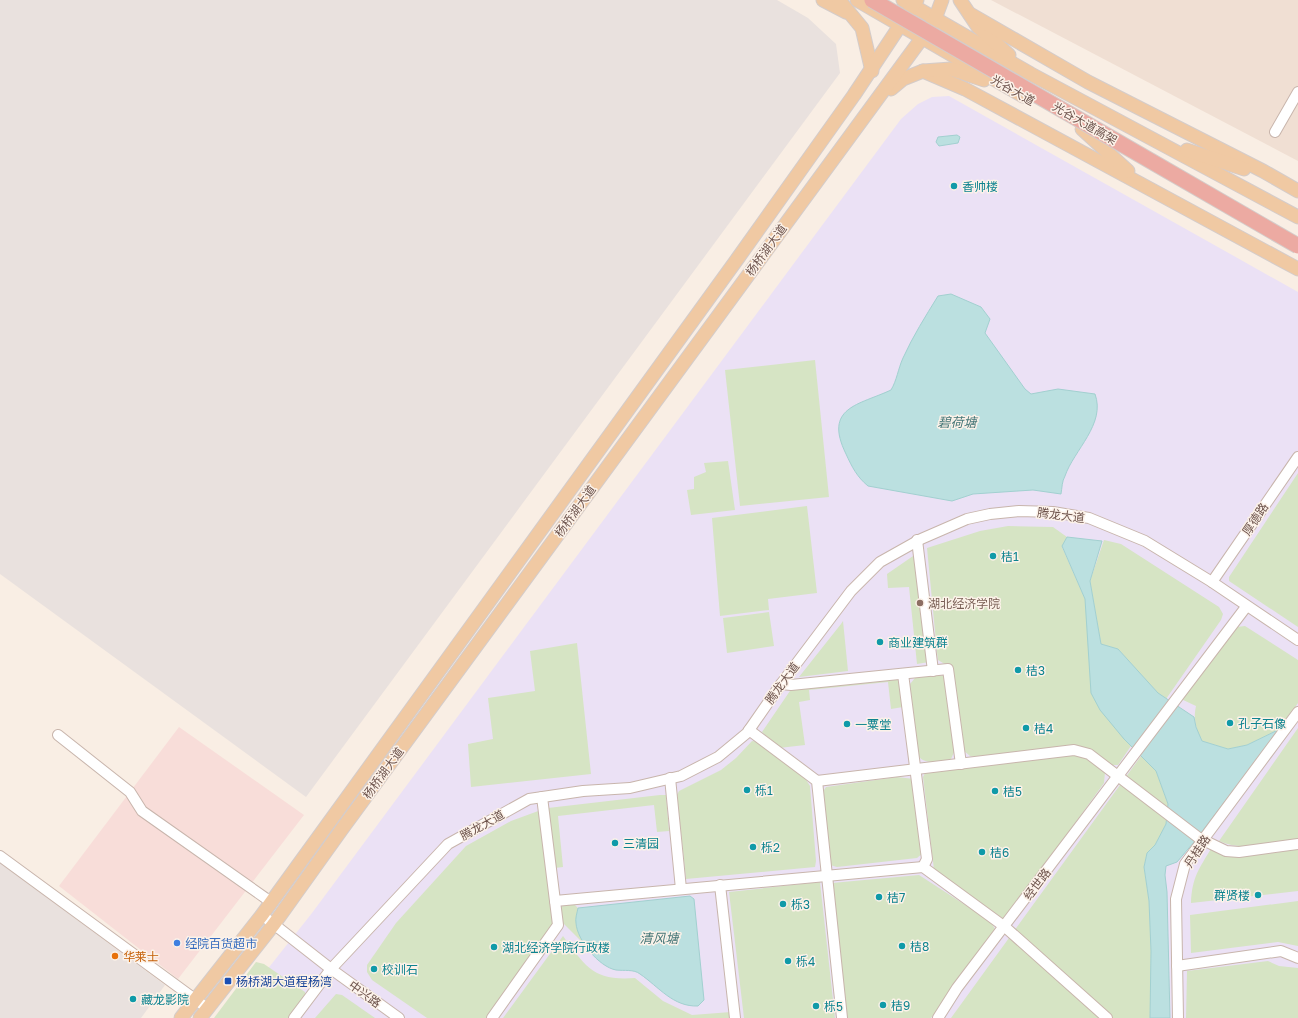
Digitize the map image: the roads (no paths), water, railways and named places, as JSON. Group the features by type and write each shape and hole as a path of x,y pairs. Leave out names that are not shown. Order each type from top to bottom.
{"highway":[{"name":"光谷大道高架","path":"872,0 1298,246"},
{"name":"光谷大道高架","path":"886,0 1298,235"}],"main road":[{"path":"823,0 851,15"},
{"path":"839,0 862,28 872,71"},
{"name":"光谷大道","path":"857,0 901,27 1082,129 1245,211 1298,242"},
{"name":"光谷大道","path":"903,0 916,3 936,19 1031,74 1298,217"},
{"name":"杨桥湖大道","path":"204,1013 274,924 342,829 936,19 942,0"},
{"path":"960,0 978,27 1031,74"},
{"name":"杨桥湖大道","path":"181,1018 262,915 872,71 916,3"},
{"path":"970,14 1088,82 1298,191"},
{"path":"876,101 903,79 923,71 950,69 1015,91"},
{"path":"923,71 965,89 1298,269"},
{"path":"1082,129 1111,157 1147,188"},
{"path":"1153,139 1274,178"}],"street":[{"path":"1275,132 1298,92"},
{"name":"厚德路","path":"1212,582 1298,456"},
{"name":"腾龙大道","path":"294,1018 331,970 448,844 529,799 583,791 630,788 681,776 718,758 749,730 781,684 851,592 880,562 918,540 967,520 990,514 1019,511 1054,512 1089,518 1145,541 1212,582 1246,607 1298,640"},
{"path":"918,540 933,671"},
{"name":"经世路","path":"938,1018 958,988 1246,607"},
{"path":"781,684 792,685 948,669 961,764"},
{"path":"904,674 927,858 922,867"},
{"name":"丹桂路","path":"1178,1018 1176,899 1185,864 1201,840 1298,712"},
{"path":"749,730 817,781 1074,750 1089,754 1201,840 1226,851 1298,844"},
{"path":"58,735 130,792 142,812 271,902"},
{"path":"670,778 681,889"},
{"path":"817,781 842,1018"},
{"path":"492,1018 558,925 542,797"},
{"path":"0,856 194,1000 204,1013"},
{"path":"555,900 826,874 922,867 1005,927 1107,1018"},
{"path":"720,885 735,1018"},
{"name":"中兴路","path":"262,915 331,970 399,1018"},
{"path":"1177,966 1281,951 1298,958"}],"water":[{"path":"957,135 960,137 958,143 939,146 936,142 938,137"},
{"name":"碧荷塘","path":"951,294 981,307 990,319 985,333 1025,389 1031,394 1058,389 1095,394 1097,405 1093,426 1069,466 1063,480 1061,494 1033,490 973,494 952,501 868,486 853,467 840,438 839,426 842,417 848,410 857,404 891,390 907,350 938,296"},
{"path":"1067,537 1102,541 1090,581 1101,644 1118,649 1158,693 1194,717 1196,727 1202,741 1228,749 1247,745 1280,729 1194,842 1177,862 1166,866 1165,875 1167,892 1170,1018 1150,1018 1151,951 1149,901 1144,867 1147,853 1155,845 1166,824 1168,804 1156,771 1124,739 1100,710 1091,693 1085,599 1062,546"},
{"name":"清风塘","path":"690,896 694,899 704,1000 698,1006 681,1003 674,1000 638,972 609,968 590,952 577,930 576,920 578,908"}],"place":[{"name":"香帅楼","path":"954,186"},
{"name":"桔1","path":"993,556"},
{"name":"湖北经济学院","path":"920,603"},
{"name":"商业建筑群","path":"880,642"},
{"name":"桔3","path":"1018,670"},
{"name":"孔子石像","path":"1230,723"},
{"name":"一粟堂","path":"847,724"},
{"name":"桔4","path":"1026,728"},
{"name":"栎1","path":"747,790"},
{"name":"桔5","path":"995,791"},
{"name":"三清园","path":"615,843"},
{"name":"栎2","path":"753,847"},
{"name":"桔6","path":"982,852"},
{"name":"群贤楼","path":"1258,895"},
{"name":"桔7","path":"879,897"},
{"name":"栎3","path":"783,904"},
{"name":"经院百货超市","path":"177,943"},
{"name":"桔8","path":"902,946"},
{"name":"湖北经济学院行政楼","path":"494,947"},
{"name":"华莱士","path":"115,956"},
{"name":"栎4","path":"788,961"},
{"name":"校训石","path":"374,969"},
{"name":"杨桥湖大道程杨湾","path":"228,981"},
{"name":"藏龙影院","path":"133,999"},
{"name":"桔9","path":"883,1005"},
{"name":"栎5","path":"816,1006"}]}
